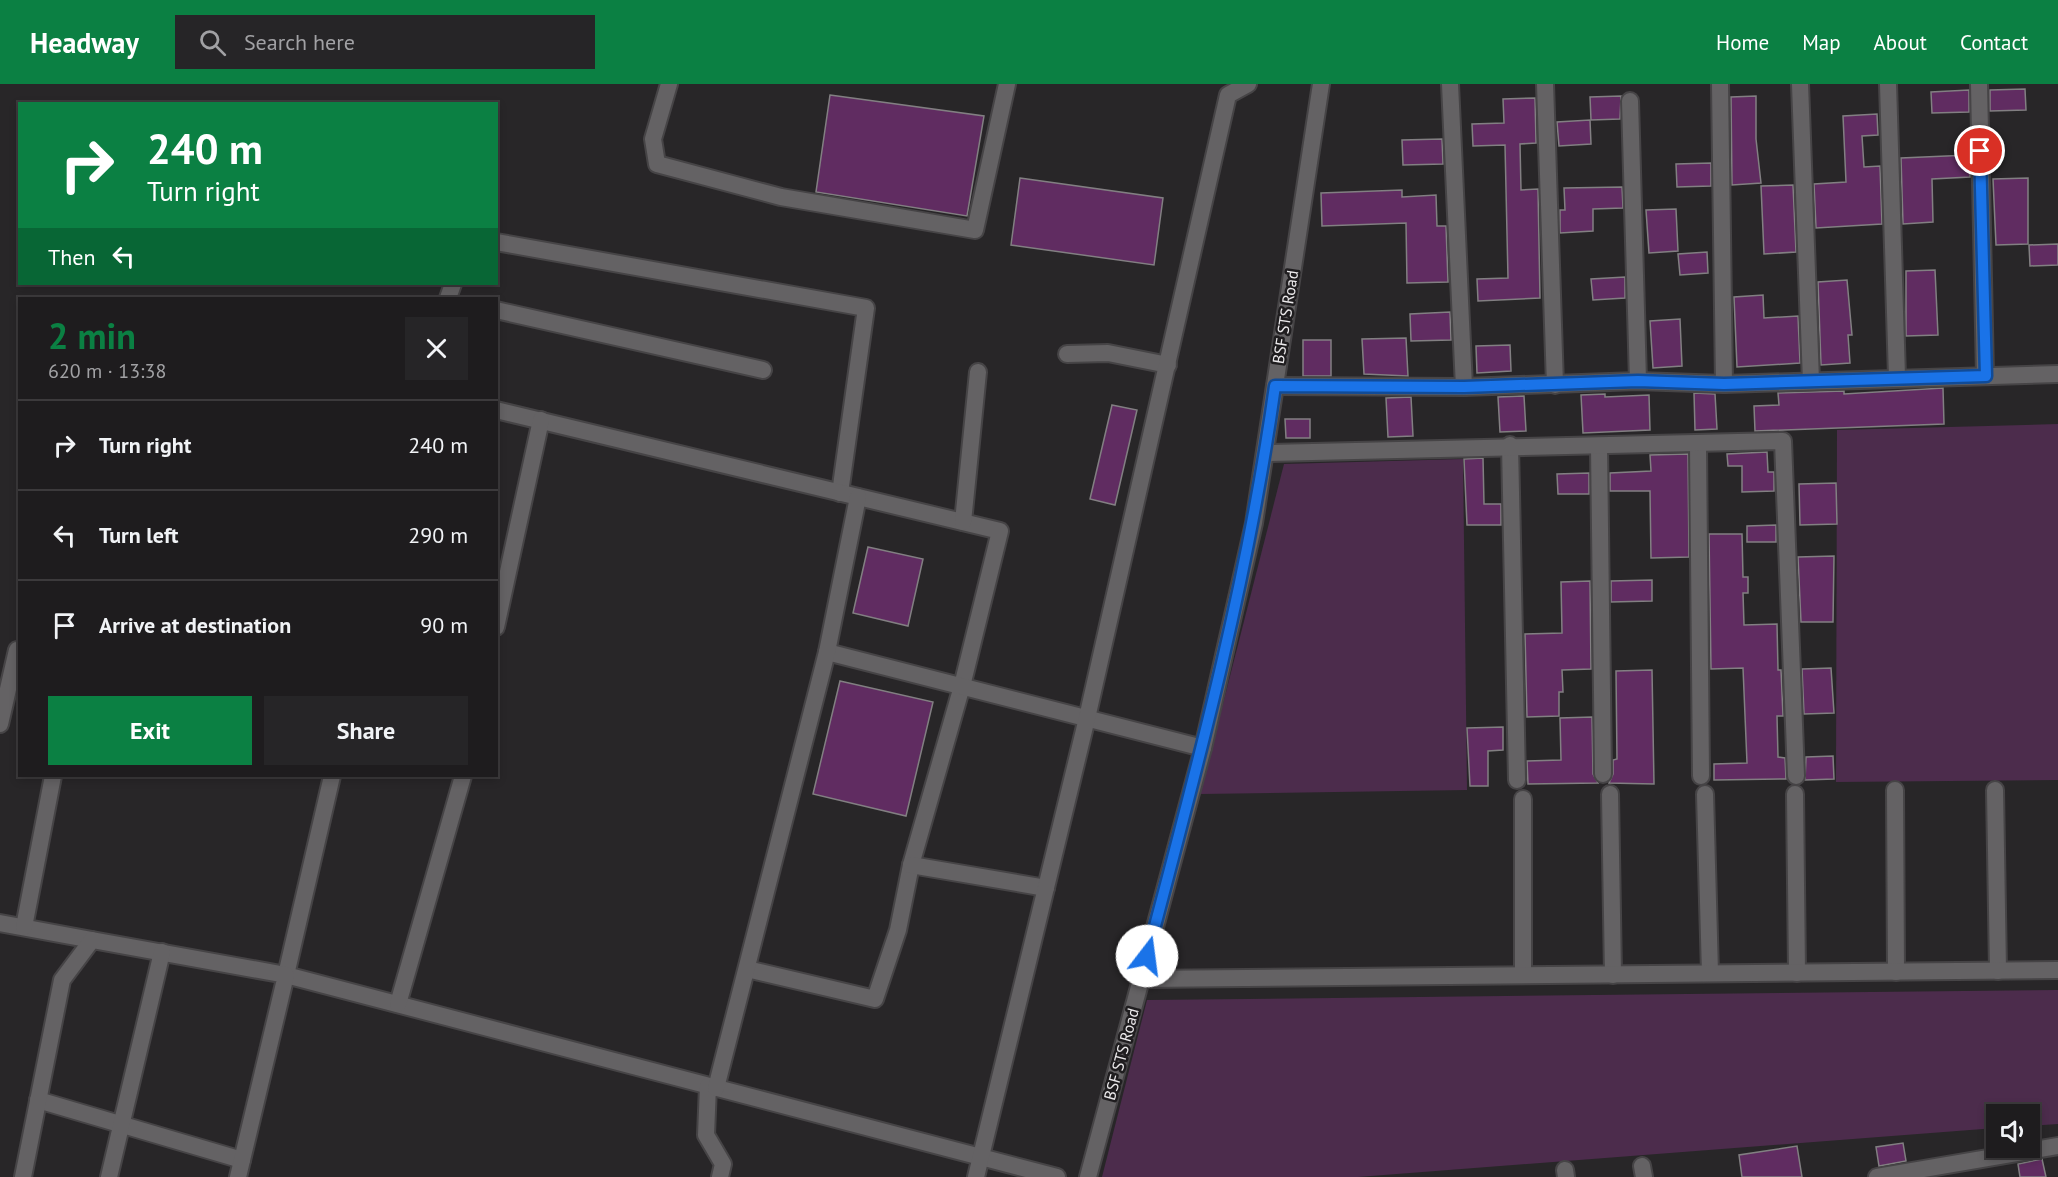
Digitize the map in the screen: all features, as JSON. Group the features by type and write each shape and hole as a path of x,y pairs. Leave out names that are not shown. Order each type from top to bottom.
{"street":[{"path":"669,84 654,139 657,164 781,197 975,230 1007,84"},
{"path":"976,1177 1087,718 1228,95 1248,84"},
{"name":"BSF STS Road","path":"1088,1177 1203,748 1254,523 1322,84"},
{"path":"1450,84 1464,387"},
{"path":"1545,84 1555,385"},
{"path":"1720,84 1724,384"},
{"path":"1800,84 1811,381"},
{"path":"1888,84 1897,377"},
{"path":"1979,84 1986,376"},
{"path":"1630,100 1638,381"},
{"path":"498,242 866,308 840,493"},
{"path":"498,310 763,370"},
{"path":"1067,354 1108,353 1168,365"},
{"path":"963,522 978,372"},
{"path":"1275,386 1464,387 1638,381 1724,384 1897,377 2058,374"},
{"path":"498,410 1000,531 962,686 911,865 898,930 875,999 747,969"},
{"path":"498,618 541,420"},
{"path":"1266,453 1510,445 1698,445 1783,441 1796,776"},
{"path":"1510,445 1517,780"},
{"path":"1698,445 1701,776"},
{"path":"1599,446 1603,774"},
{"path":"720,1177 723,1164 706,1136 712,1087 747,969 827,652 858,497"},
{"path":"0,723 17,650"},
{"path":"827,652 1203,748"},
{"path":"24,927 53,777"},
{"path":"238,1177 332,777"},
{"path":"398,1004 463,777"},
{"path":"1895,790 1896,972"},
{"path":"1995,790 1998,971"},
{"path":"1610,794 1613,975"},
{"path":"1705,794 1710,974"},
{"path":"1795,794 1797,973"},
{"path":"1523,799 1523,975"},
{"path":"911,865 1046,888"},
{"path":"0,922 286,975 1057,1177"},
{"path":"23,1177 62,980 92,940"},
{"path":"109,1177 162,952"},
{"path":"1141,979 2058,970"},
{"path":"38,1100 242,1160"},
{"path":"1881,1177 2058,1146"}],"shaded area":[{"path":"2058,424 2058,780 1836,782 1837,430"},
{"path":"1463,459 1467,790 1200,794 1284,464"},
{"path":"2058,990 2058,1124 2040,1125 2040,1104 1986,1104 1986,1129 1358,1177 1102,1177 1147,1000"}],"building":[{"path":"2025,89 2026,110 1990,111 1990,90"},
{"path":"1969,90 1969,112 1932,113 1931,92"},
{"path":"830,95 984,116 967,216 816,192"},
{"path":"1621,96 1620,119 1591,120 1590,97"},
{"path":"1756,96 1756,139 1761,183 1732,185 1731,97"},
{"path":"1535,98 1536,143 1520,144 1521,190 1538,189 1540,298 1478,301 1477,279 1508,278 1505,145 1473,146 1472,124 1504,123 1503,99"},
{"path":"1877,114 1878,135 1862,136 1864,167 1880,166 1882,224 1816,228 1814,184 1846,182 1843,116"},
{"path":"1590,120 1591,144 1559,146 1557,122"},
{"path":"1442,139 1443,164 1403,165 1402,140"},
{"path":"1969,155 1970,177 1932,179 1933,222 1903,224 1901,158"},
{"path":"1711,163 1711,186 1677,187 1676,164"},
{"path":"1020,178 1163,198 1154,265 1011,245"},
{"path":"2028,178 2028,244 1996,245 1993,179"},
{"path":"1793,185 1796,252 1764,254 1761,186"},
{"path":"1622,187 1623,208 1593,209 1593,231 1560,233 1560,210 1565,210 1564,188"},
{"path":"1402,190 1402,197 1436,195 1437,226 1446,226 1448,282 1407,283 1406,223 1322,226 1321,193"},
{"path":"1676,209 1678,251 1649,253 1646,210"},
{"path":"2058,244 2058,265 2030,266 2029,245"},
{"path":"1707,252 1708,273 1680,275 1678,254"},
{"path":"1935,270 1938,335 1906,336 1906,271"},
{"path":"1625,277 1625,298 1593,300 1591,279"},
{"path":"1847,280 1852,335 1848,335 1850,363 1821,365 1818,282"},
{"path":"1763,295 1764,318 1798,316 1800,363 1737,367 1734,297"},
{"path":"1450,312 1451,340 1411,341 1410,314"},
{"path":"1680,319 1682,366 1653,368 1650,321"},
{"path":"1406,338 1408,376 1364,374 1362,339"},
{"path":"1303,340 1331,340 1331,376 1303,376"},
{"path":"1510,345 1511,371 1477,373 1476,346"},
{"path":"1943,388 1944,424 1755,431 1754,406 1779,405 1778,393 1844,391 1844,394"},
{"path":"1694,393 1715,394 1717,429 1695,430"},
{"path":"1605,394 1605,397 1649,395 1650,430 1583,433 1581,395"},
{"path":"1524,396 1526,431 1500,432 1498,397"},
{"path":"1411,397 1413,436 1388,437 1386,398"},
{"path":"1112,405 1137,410 1115,505 1090,499"},
{"path":"1285,419 1310,419 1310,438 1286,438"},
{"path":"1767,452 1768,472 1774,472 1774,491 1742,492 1742,466 1728,466 1727,454"},
{"path":"1688,454 1689,557 1651,558 1650,491 1610,491 1610,473 1651,471 1650,455"},
{"path":"1483,458 1484,504 1501,504 1501,525 1467,525 1464,459"},
{"path":"1589,473 1589,494 1558,494 1557,474"},
{"path":"1836,483 1837,524 1800,525 1799,484"},
{"path":"1776,525 1776,542 1747,542 1747,526"},
{"path":"1709,534 1742,534 1743,577 1748,577 1748,593 1743,593 1744,625 1777,624 1778,670 1781,670 1783,716 1777,716 1778,757 1785,758 1786,779 1714,780 1714,764 1747,763 1743,668 1711,669"},
{"path":"868,547 923,559 908,626 853,613"},
{"path":"1834,556 1833,622 1801,622 1798,557"},
{"path":"1652,580 1652,601 1611,602 1611,581"},
{"path":"1590,581 1591,669 1562,670 1563,692 1559,692 1559,716 1527,717 1525,634 1562,633 1561,582"},
{"path":"1831,668 1834,713 1804,714 1802,669"},
{"path":"1652,670 1654,784 1609,783 1613,774 1613,760 1617,759 1616,671"},
{"path":"840,681 933,702 906,816 813,794"},
{"path":"1592,717 1593,774 1598,783 1528,784 1527,761 1561,760 1560,718"},
{"path":"1503,727 1503,750 1488,751 1488,786 1470,786 1467,728"},
{"path":"1833,756 1834,779 1805,780 1806,757"},
{"path":"1903,1143 1906,1161 1879,1166 1876,1147"},
{"path":"1797,1146 1802,1177 1742,1177 1739,1155"},
{"path":"2042,1159 2046,1177 2020,1177 2018,1164"}],"route":[{"path":"1147,956 1203,748 1254,523 1275,386 1464,387 1638,381 1724,384 1986,376 1980,151"}]}
